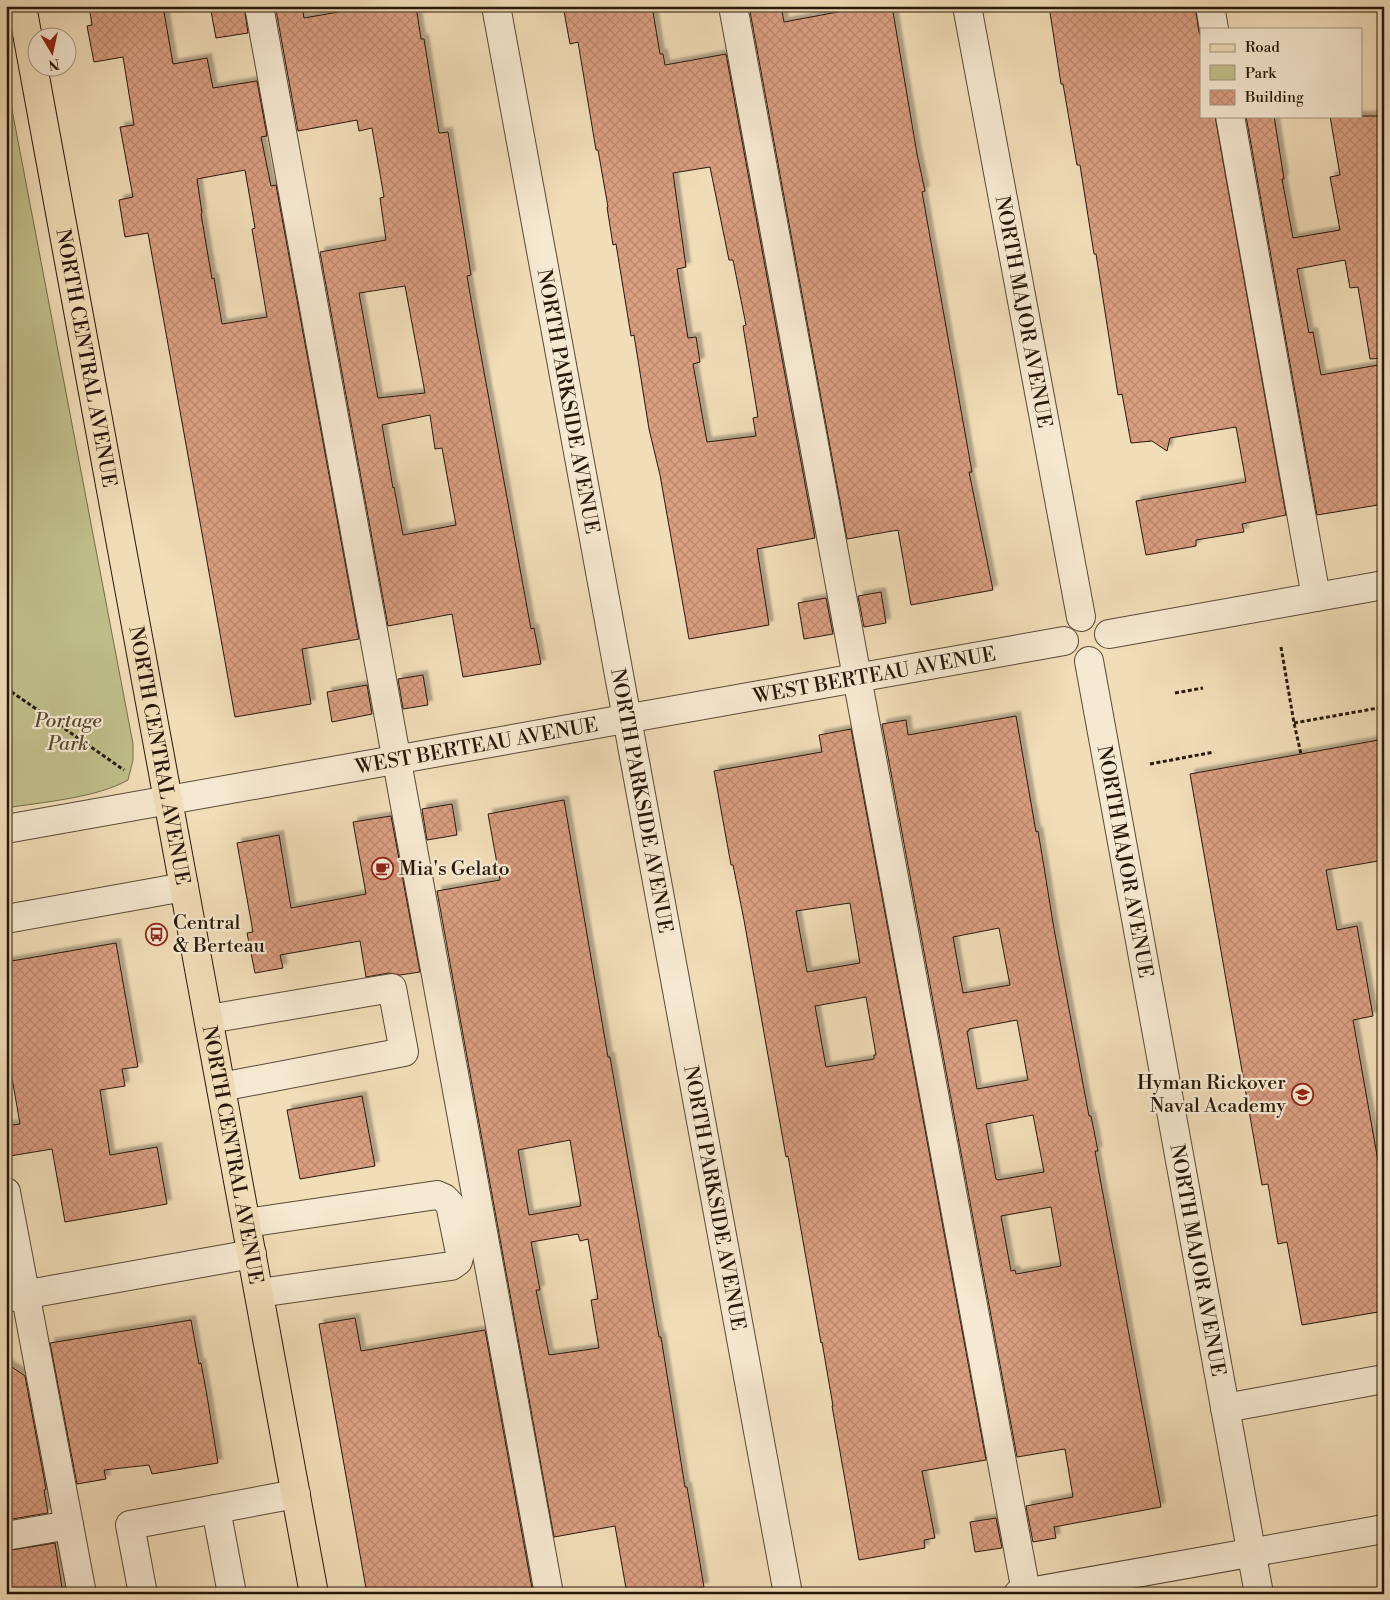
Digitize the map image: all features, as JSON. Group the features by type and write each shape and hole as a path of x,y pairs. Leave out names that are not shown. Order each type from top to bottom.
{"main road":[{"name":"NORTH CENTRAL AVENUE","path":"22,6 314,1594"}],"street":[{"path":"259,6 549,1594"},
{"name":"NORTH PARKSIDE AVENUE","path":"496,6 788,1594"},
{"path":"733,6 857,678 1022,1593 1384,1530"},
{"name":"NORTH MAJOR AVENUE","path":"967,6 1080,616"},
{"path":"1210,6 1214,28"},
{"path":"1230,118 1316,597"},
{"path":"1109,634 1384,585"},
{"path":"1080,616 1095,617 1101,621 1109,634 1107,648 1096,658 1089,660 1082,660 1069,652 1064,641 1068,625 1080,616"},
{"name":"WEST BERTEAU AVENUE","path":"6,829 1064,641"},
{"name":"NORTH MAJOR AVENUE","path":"1089,660 1259,1594"},
{"path":"6,919 184,886"},
{"path":"208,1019 392,988 404,1052 221,1087"},
{"path":"6,1192 16,1296 69,1525 82,1594"},
{"path":"246,1224 437,1195 444,1198 450,1204 460,1253 458,1261 452,1266 259,1293"},
{"path":"16,1296 252,1254"},
{"path":"1225,1408 1384,1379"},
{"path":"143,1594 130,1525 296,1494"},
{"path":"216,1509 232,1594"},
{"path":"6,1536 69,1525"}],"path":[{"path":"1281,647 1294,723 1302,754"},
{"path":"6,688 124,770"},
{"path":"1175,693 1203,688"},
{"path":"1294,723 1384,707"},
{"path":"1150,764 1214,752"}],"green space":[{"name":"Portage Park","path":"6,78 133,744 133,760 128,780 115,786 85,795 6,808"}],"building":[{"path":"89,6 163,6 173,64 207,58 213,88 257,81 267,136 261,137 271,186 276,185 359,639 302,649 311,704 235,717 148,233 125,237 119,200 133,197 120,127 134,125 123,57 94,62 87,26 92,25","holes":["245,170 255,228 252,229 267,317 222,324 214,278 212,279 197,179"]},
{"path":"210,6 244,6 248,33 216,38"},
{"path":"302,6 304,18 373,6 416,6 421,39 424,39 439,133 448,132 471,275 467,276 476,328 531,629 534,628 541,664 463,677 452,614 388,626 320,252 386,240 380,198 384,197 372,128 359,131 357,120 298,131 276,10","holes":["405,286 425,393 378,398 359,293","430,415 435,449 442,448 456,525 403,535 382,425"]},
{"path":"563,6 652,6 660,54 663,54 665,65 726,54 815,538 757,549 769,625 689,639 660,475 649,429 634,335 631,336 616,244 613,245 608,207 598,150 596,150 578,42 570,44","holes":["710,167 729,260 733,260 746,325 743,326 758,417 753,418 756,436 707,442 693,364 700,362 696,337 688,338 677,269 686,267 673,173"]},
{"path":"749,6 781,6 784,22 870,6 892,6 925,191 922,192 972,472 969,472 993,590 911,605 898,530 847,539"},
{"path":"1049,6 1195,6 1200,35 1200,118 1215,118 1286,515 1242,524 1244,532 1196,540 1196,546 1146,555 1136,501 1246,482 1236,427 1170,438 1167,451 1152,441 1131,443 1122,394 1118,395 1080,165 1077,165 1063,84 1061,84"},
{"path":"1384,116 1384,358 1370,359 1358,287 1350,288 1345,260 1297,269 1309,333 1313,332 1321,375 1384,364 1384,504 1317,515 1246,118 1274,118 1284,179 1282,179 1293,238 1340,230 1330,177 1340,175 1330,118"},
{"path":"881,592 886,623 864,627 858,596"},
{"path":"826,598 833,634 804,639 798,603"},
{"path":"423,675 428,705 403,709 398,679"},
{"path":"367,685 372,714 332,722 327,692"},
{"path":"1016,716 1089,1116 1091,1116 1098,1151 1095,1151 1161,1507 1054,1527 1056,1538 1033,1542 1026,1506 1073,1497 1065,1449 1017,1457 882,724 906,720 908,735","holes":["999,928 1010,985 963,993 953,937","1017,1020 1028,1080 977,1089 967,1031 969,1029","1033,1115 1044,1172 996,1179 986,1124","1051,1207 1061,1266 1016,1274 1015,1270 1011,1271 1001,1216"]},
{"path":"851,729 986,1460 922,1471 935,1538 924,1540 925,1548 859,1560 788,1156 786,1157 744,920 733,865 731,865 714,771 822,752 819,735","holes":["850,903 860,963 807,972 796,911","866,997 876,1055 874,1055 874,1059 826,1067 815,1006"]},
{"path":"1384,739 1384,860 1326,870 1337,930 1357,926 1373,1016 1353,1020 1378,1161 1384,1160 1384,1311 1302,1325 1287,1242 1278,1244 1268,1184 1262,1185 1190,774"},
{"path":"564,800 608,1057 610,1057 659,1337 661,1337 685,1487 687,1487 704,1587 661,1594 627,1594 615,1526 554,1537 437,891 500,880 488,814","holes":["570,1140 581,1206 529,1215 518,1150","578,1234 580,1241 588,1239 598,1299 591,1300 599,1348 549,1355 536,1290 540,1290 531,1242"]},
{"path":"452,804 457,835 427,840 422,809"},
{"name":"Mia's Gelato","path":"391,816 420,972 400,975 389,973 366,977 360,941 280,955 283,968 255,973 247,933 253,932 237,843 279,835 291,908 366,894 353,822"},
{"path":"116,943 138,1067 122,1069 125,1086 100,1090 110,1155 157,1147 167,1204 65,1222 52,1149 10,1156 6,1126 20,1124 6,1043 6,962"},
{"path":"362,1096 375,1166 300,1179 287,1110"},
{"path":"355,1318 361,1351 485,1330 533,1594 367,1594 319,1324"},
{"path":"191,1320 199,1364 201,1363 218,1463 152,1474 149,1465 104,1470 106,1479 77,1484 50,1343"},
{"path":"6,1363 25,1376 46,1489 44,1490 48,1513 6,1520"},
{"path":"996,1518 1002,1548 975,1552 970,1522"},
{"path":"55,1543 63,1594 6,1594 6,1551"}],"place":[{"name":"Mia's Gelato","path":"383,868"},
{"name":"Central & Berteau","path":"157,934"},
{"name":"Hyman Rickover Naval Academy","path":"1302,1094"}]}
